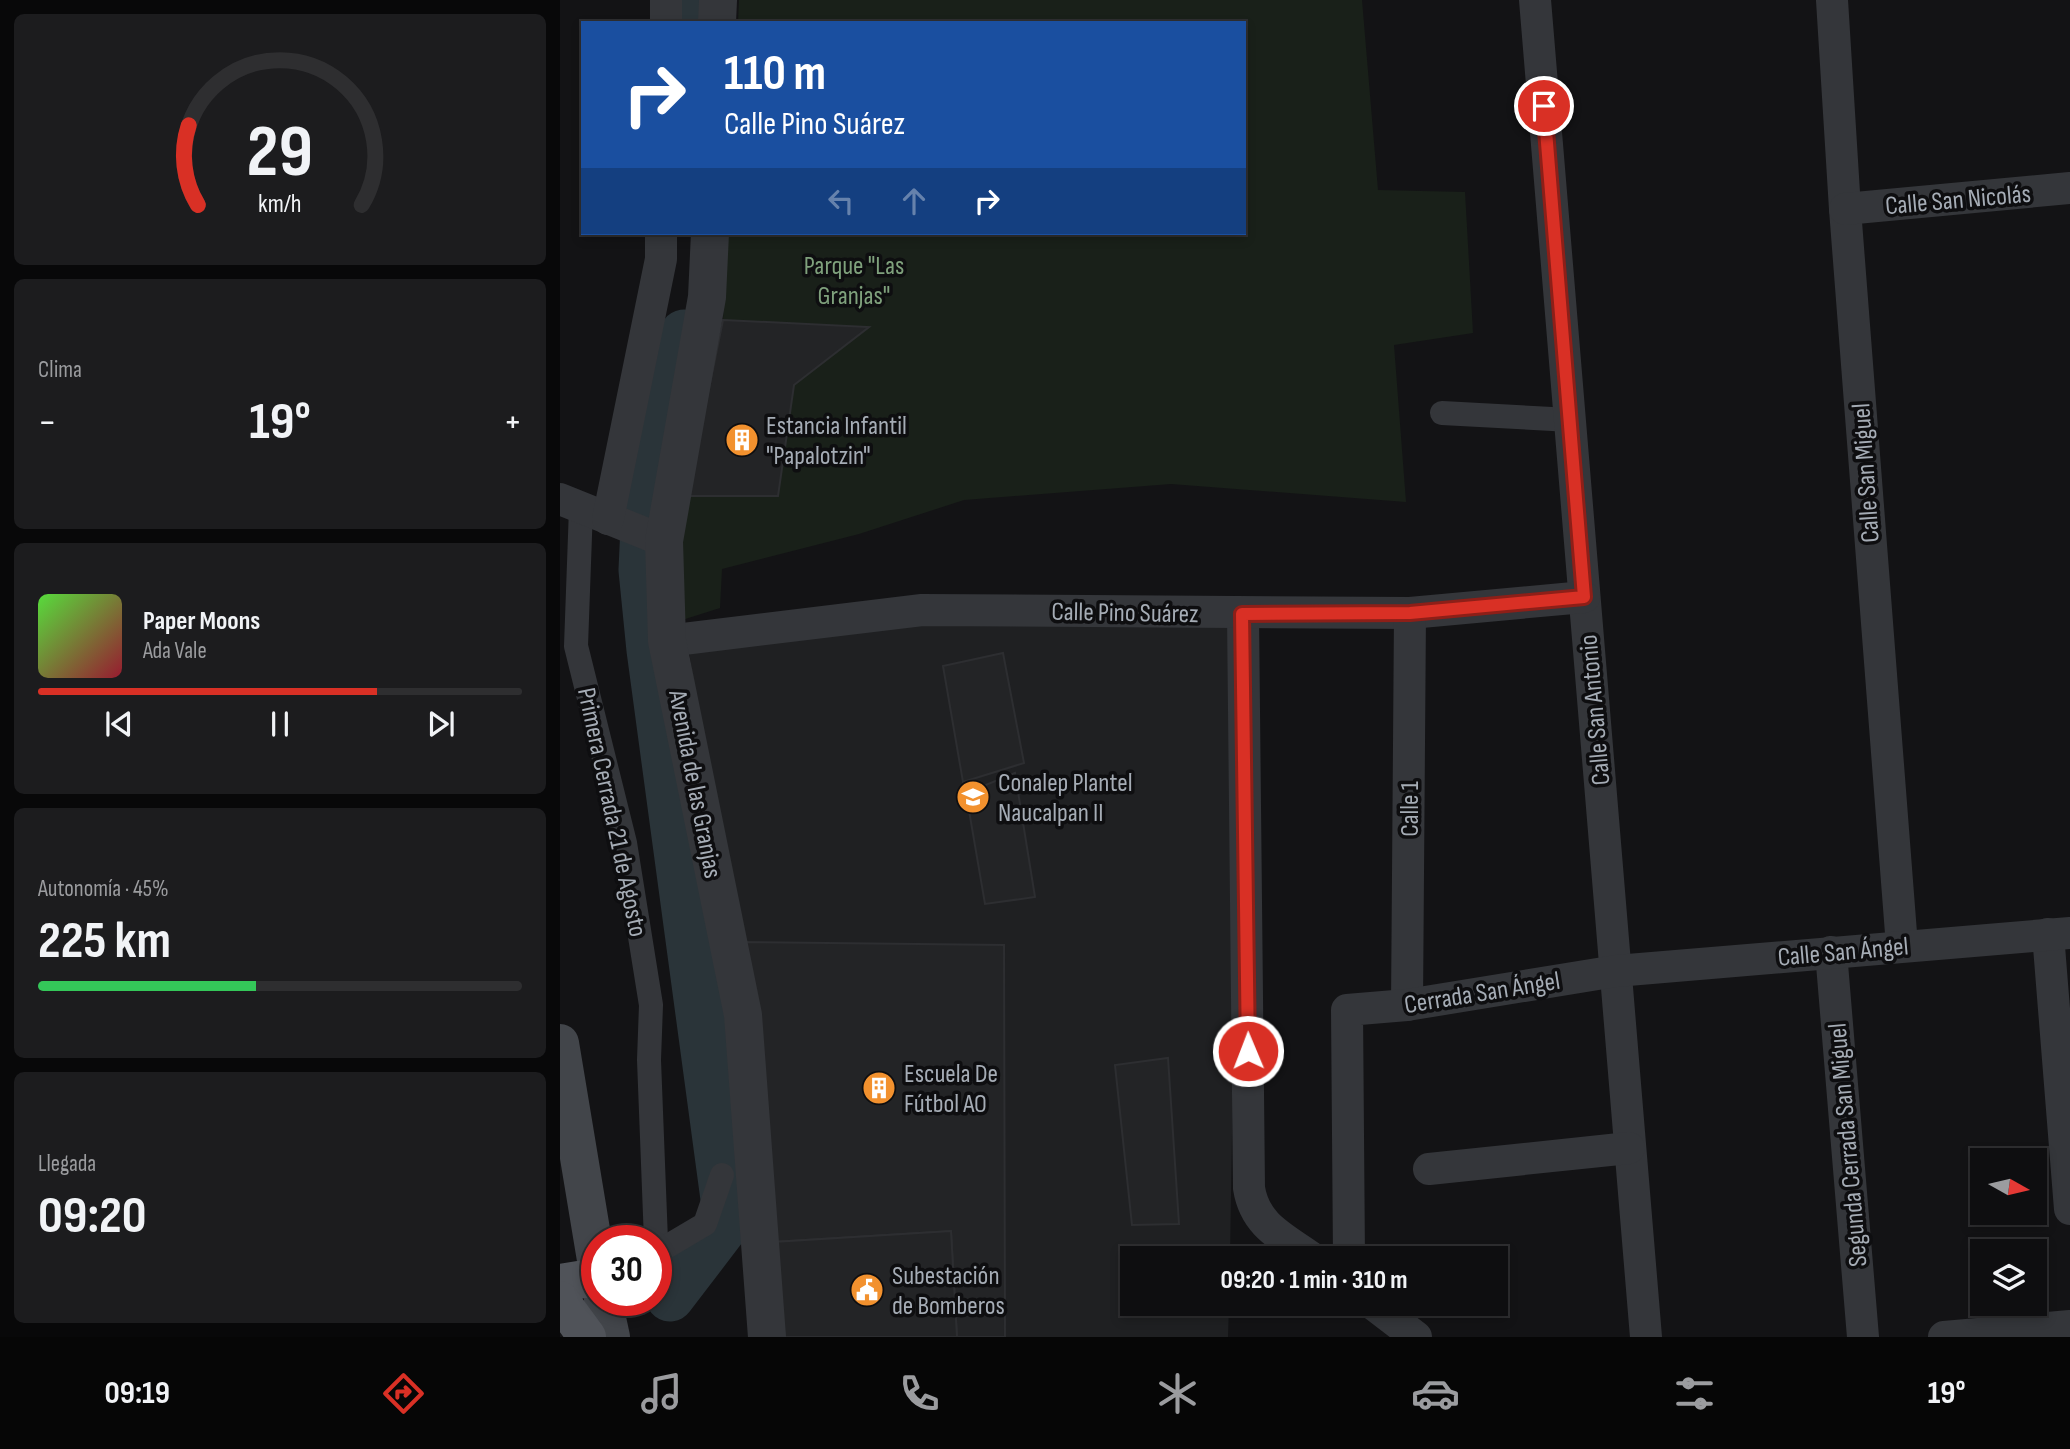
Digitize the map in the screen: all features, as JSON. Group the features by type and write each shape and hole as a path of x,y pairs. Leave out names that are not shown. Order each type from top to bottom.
{"main road":[{"path":"560,1043 590,1225"},
{"path":"560,1283 581,1280"},
{"path":"560,1300 587,1337"},
{"path":"606,1316 611,1337"}],"street":[{"path":"666,0 666,21"},
{"path":"717,21 718,0"},
{"name":"Calle San Antonio","path":"1537,0 1646,1337"},
{"name":"Calle San Miguel","path":"1832,0 1845,209 1902,946"},
{"name":"Calle San Nicolás","path":"1845,209 2070,188"},
{"name":"Avenida de las Granjas","path":"661,235 661,259 617,522 667,640 743,1015 767,1337"},
{"name":"Avenida de las Granjas","path":"617,522 707,297 710,235"},
{"path":"1443,412 1571,420"},
{"name":"Primera Cerrada 21 de Agosto","path":"617,522 576,646 625,843 651,1005 649,1060 655,1225"},
{"name":"Calle Pino Suárez","path":"667,640 922,610 1410,613 1584,597"},
{"name":"Calle 1","path":"1407,1005 1410,613"},
{"path":"1242,614 1249,1188 1252,1208 1265,1224 1295,1246"},
{"path":"2059,934 2070,1209"},
{"name":"Calle San Ángel","path":"1616,971 2059,934"},
{"name":"Segunda Cerrada San Miguel","path":"1831,953 1864,1337"},
{"name":"Cerrada San Ángel","path":"1349,1246 1348,1010 1407,1005 1616,971"},
{"path":"1429,1169 1629,1148"},
{"path":"672,1244 705,1224 722,1175"},
{"path":"1389,1316 1416,1337"},
{"path":"1944,1337 2070,1326"}],"shaded area":[{"name":"Conalep Plantel Naucalpan II","path":"939,622 1231,627 1235,948 1230,1246 1120,1246 1120,1316 1229,1316 1228,1337 1005,1337 1004,946 736,942 689,652"}],"green space":[{"name":"Parque \"Las Granjas\"","path":"739,0 1362,0 1378,190 1465,192 1473,333 1394,345 1406,502 1171,484 964,500 859,534 722,569 720,608 679,621 680,537 687,496 778,495 794,385 868,327 723,320 727,235 1246,235 1246,21 738,21"}],"building":[{"name":"Estancia Infantil \"Papalotzin\"","path":"723,320 869,327 794,385 778,496 687,496"},
{"path":"1003,653 1024,763 963,782 943,666"},
{"path":"1015,773 1035,897 985,904 966,793"},
{"name":"Escuela De Fútbol AO","path":"736,942 1004,945 1005,1337 957,1337 951,1231 773,1242"},
{"path":"1168,1058 1179,1224 1132,1225 1115,1065"},
{"name":"Subestación de Bomberos","path":"951,1231 957,1337 785,1337 773,1242"}],"waterway":[{"path":"689,0 690,21"},
{"path":"672,1294 728,1221 651,650 643,570 647,483 684,334"}],"place":[{"name":"Estancia Infantil \"Papalotzin\"","path":"742,440"},
{"name":"Conalep Plantel Naucalpan II","path":"973,797"},
{"name":"Escuela De Fútbol AO","path":"879,1088"},
{"name":"Subestación de Bomberos","path":"867,1290"}],"route":[{"path":"1248,1051 1242,614 1410,613 1584,597 1544,106"}]}
